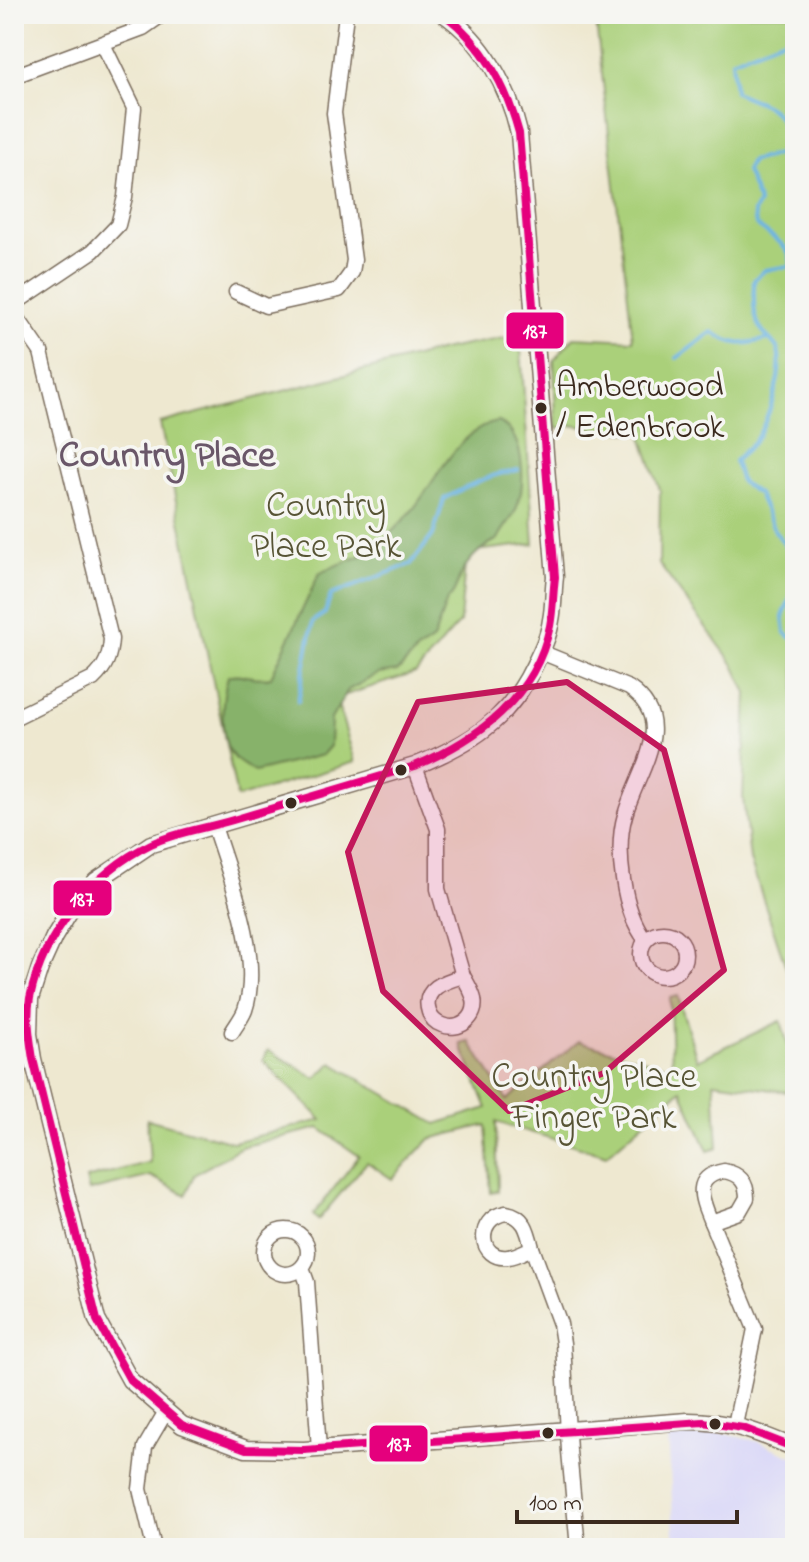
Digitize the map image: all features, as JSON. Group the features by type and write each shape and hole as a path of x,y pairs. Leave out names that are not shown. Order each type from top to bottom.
{"street":[{"path":"14,76 143,28 163,14"},
{"path":"236,292 266,306 339,290 352,272 354,260 334,113 346,14"},
{"path":"453,16 494,69 511,101 519,133 555,577 551,622 541,652 524,687 504,713 450,752 415,766 151,844 96,881 72,907 40,968 30,999 29,1034 33,1059 97,1320 130,1380 182,1425 246,1449 319,1449 568,1428 713,1421 735,1425 795,1448"},
{"path":"14,304 93,251 118,225 125,197 134,108 103,44"},
{"path":"14,313 41,352 111,639 103,671 93,679 14,718"},
{"path":"541,652 629,688 640,695 649,708 654,723 652,742 624,816 621,851 622,873 637,927 645,939"},
{"path":"415,766 438,829 438,889 463,976"},
{"path":"214,826 247,934 248,998 232,1032"},
{"path":"711,1222 755,1329 735,1425"},
{"path":"532,1248 560,1324 578,1548"},
{"path":"302,1268 307,1282 319,1449"},
{"path":"154,1548 140,1489 145,1447 165,1413"}],"highlighted area":[{"path":"567,682 664,750 724,970 604,1073 509,1111 383,991 348,852 418,702"}],"shaded area":[{"path":"716,1432 756,1441 795,1457 795,1548 675,1548 668,1436"}],"green space":[{"path":"595,14 795,14 795,994 750,860 743,798 747,693 734,665 659,564 660,490 641,434 570,425 556,429 554,360 574,337 633,340"},
{"name":"Country Place Park","path":"520,335 534,544 466,552 460,622 416,673 336,698 355,762 237,798 160,423 446,349"},
{"path":"499,422 514,437 521,460 522,485 517,507 498,539 481,550 467,565 447,600 433,640 398,671 378,674 348,690 331,719 330,746 322,755 255,772 241,764 230,752 224,735 223,704 228,676 271,677 319,574 364,554 382,540 410,513 459,446 484,426"},
{"name":"Country Place Finger Park","path":"678,996 697,1060 781,1021 795,1069 795,1093 714,1082 718,1148 708,1151 681,1090 607,1155 496,1122 498,1191 491,1193 486,1125 430,1139 392,1179 367,1162 318,1220 313,1215 359,1156 319,1128 241,1147 194,1175 186,1195 151,1176 89,1191 86,1179 150,1162 147,1119 233,1142 322,1120 263,1060 268,1050 316,1078 332,1063 436,1124 487,1108 461,1044 470,1042 507,1100 579,1041 672,1068 670,998"}],"waterway":[{"path":"795,39 786,38 732,60 735,92 775,112 790,140 786,152 751,161 746,171 759,203 754,212 756,225 784,247 791,266 765,270 754,280 756,318 777,348 779,369 774,397 764,424 753,443 735,461 741,482 758,494 775,531 791,553 795,567"},
{"path":"677,358 712,332 739,343 769,339"},
{"path":"298,701 313,621 325,613 331,595 411,564 433,535 444,499 480,481 518,470"},
{"path":"795,585 783,617 785,633 795,640"}],"transit line":[{"name":"187","path":"444,14 471,39 492,67 519,133 555,577 550,626 542,652 517,695 500,713 461,743 438,755 415,766 170,836 130,856 109,871 74,908 46,951 28,1013 33,1059 97,1320 130,1380 182,1425 246,1449 304,1450 703,1422 743,1428 795,1448"}],"place":[{"name":"Amberwood / Edenbrook","path":"541,408"}],"district":[{"name":"Country Place","path":"167,457"}]}
